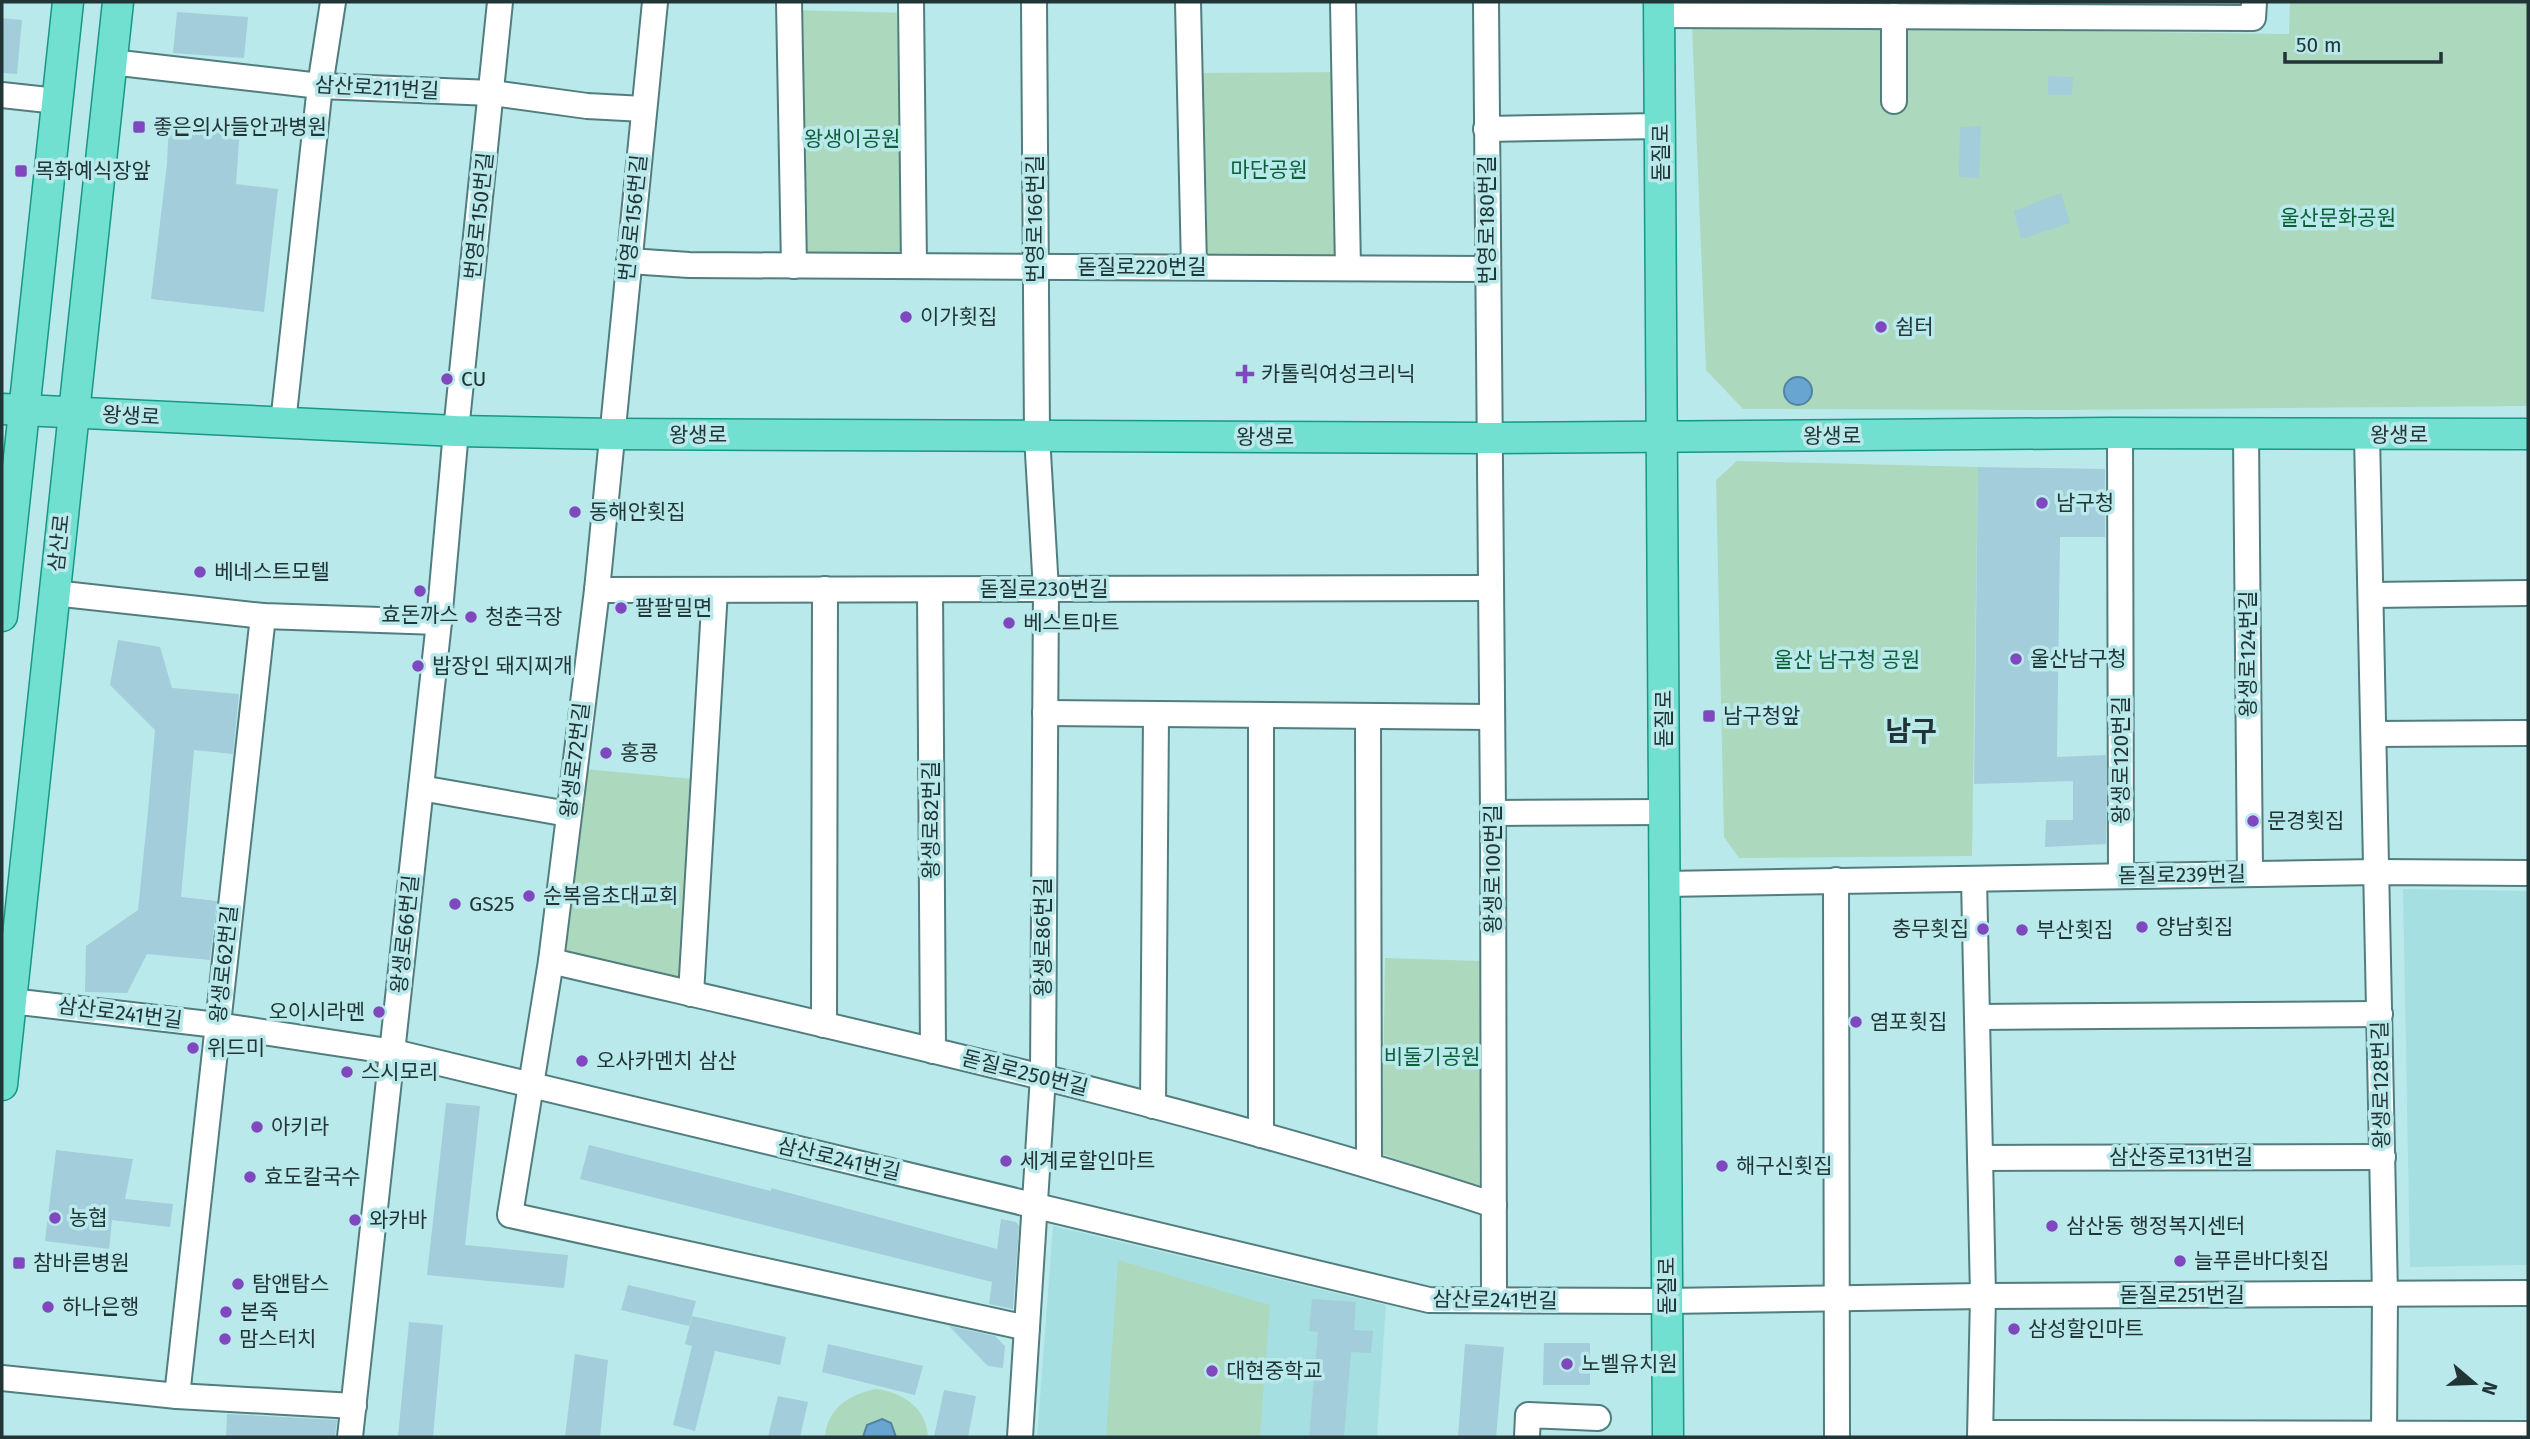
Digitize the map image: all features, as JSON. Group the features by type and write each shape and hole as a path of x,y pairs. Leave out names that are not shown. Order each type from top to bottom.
{"main road":[{"path":"3,599 12,410 57,101 68,2"},
{"name":"삼산로","path":"2,1085 118,2"},
{"name":"돋질로","path":"1660,8 1668,1437"},
{"name":"왕생로","path":"12,410 456,431 612,434 1488,438 2120,433 2528,434"}],"street":[{"path":"283,423 320,86 333,2"},
{"name":"번영로150번길","path":"456,431 500,2"},
{"name":"번영로156번길","path":"612,434 655,2"},
{"path":"789,2 794,266"},
{"path":"911,2 914,266"},
{"name":"번영로166번길","path":"1034,2 1037,436"},
{"path":"1188,2 1194,267"},
{"path":"1343,2 1348,268"},
{"name":"번영로180번길","path":"1486,2 1488,438"},
{"path":"1660,8 1894,16 2253,18 2254,2"},
{"path":"1894,16 1894,101"},
{"name":"삼산로211번길","path":"111,62 320,86 492,93 587,106 644,110"},
{"path":"2,95 57,101"},
{"path":"1486,129 1661,126"},
{"name":"돋질로220번길","path":"629,261 689,265 794,266 1487,269"},
{"name":"왕생로66번길","path":"350,1437 439,622 456,431"},
{"name":"왕생로120번길","path":"2120,433 2121,876"},
{"name":"왕생로72번길","path":"612,434 597,590 551,961 510,1215 1027,1328"},
{"name":"왕생로124번길","path":"2246,434 2250,874"},
{"name":"왕생로128번길","path":"2367,435 2385,1295 2384,1436"},
{"name":"왕생로86번길","path":"1020,1437 1042,1076 1046,590 1037,436"},
{"name":"왕생로100번길","path":"1488,438 1493,813 1494,1300"},
{"name":"돋질로230번길","path":"597,590 1490,588"},
{"path":"824,1025 825,589"},
{"path":"691,994 715,590"},
{"name":"왕생로82번길","path":"930,590 933,1051"},
{"path":"54,593 263,616 439,622"},
{"path":"2371,595 2528,593"},
{"name":"왕생로62번길","path":"177,1396 263,616"},
{"path":"1045,713 1492,717"},
{"path":"1153,1106 1156,714"},
{"path":"1261,715 1261,1135"},
{"path":"1368,716 1369,1165"},
{"path":"2374,734 2528,733"},
{"path":"421,788 568,814"},
{"path":"1493,813 1665,813"},
{"name":"돋질로239번길","path":"1665,884 2376,872 2528,873"},
{"path":"1974,878 1983,1296 1980,1435 2528,1434"},
{"path":"1836,880 1837,1437"},
{"name":"돋질로250번길","path":"551,961 1042,1076 1369,1165 1494,1205"},
{"name":"삼산로241번길","path":"11,1001 217,1025 392,1052 1429,1300 1667,1301"},
{"path":"1977,1017 2380,1014"},
{"name":"삼산중로131번길","path":"1980,1158 2382,1157"},
{"name":"돋질로251번길","path":"1667,1301 2528,1293"},
{"path":"2,1378 177,1396 354,1406"},
{"path":"1527,1437 1528,1415 1598,1418"}],"shaded area":[{"path":"1798,377 1808,381 1812,391 1808,401 1798,405 1788,401 1784,391 1788,381"},
{"path":"2403,889 2528,891 2528,1265 2410,1267"},
{"name":"대현중학교","path":"1053,1226 1386,1305 1377,1437 1037,1437"},
{"path":"882,1419 891,1423 896,1437 863,1437 867,1425"}],"green space":[{"name":"울산문화공원","path":"2290,2 2528,2 2528,406 2064,410 1743,409 1706,370 1692,26 2289,34"},
{"name":"왕생이공원","path":"789,10 911,13 914,266 794,266"},
{"name":"마단공원","path":"1344,72 1348,268 1194,267 1190,73"},
{"name":"울산 남구청 공원","path":"1737,461 1978,467 1972,856 1739,858 1724,837 1716,480"},
{"path":"574,768 704,780 691,994 551,961"},
{"name":"비둘기공원","path":"1385,958 1481,961 1479,1188 1382,1154"},
{"path":"1118,1260 1270,1305 1260,1437 1106,1437"},
{"path":"876,1389 895,1394 911,1403 923,1417 928,1437 825,1437 835,1410 849,1399"}],"building":[{"path":"177,12 248,17 244,58 173,53"},
{"path":"2,18 22,20 17,74 2,73"},
{"path":"2048,76 2073,77 2072,95 2048,95"},
{"path":"169,122 240,128 236,184 278,189 264,312 151,299 167,164"},
{"path":"1981,126 1979,178 1959,177 1960,127"},
{"path":"2061,193 2070,223 2021,239 2014,211"},
{"name":"울산남구청","path":"1978,467 2105,469 2105,537 2060,537 2057,757 2106,755 2106,844 2045,847 2046,820 2073,820 2073,781 1974,784"},
{"path":"118,640 160,647 172,688 239,694 233,754 194,750 181,897 217,901 210,960 147,954 127,993 85,992 86,946 138,910 148,811 155,730 110,685"},
{"path":"446,1103 480,1106 465,1245 568,1255 564,1288 427,1275"},
{"path":"589,1145 771,1191 771,1188 997,1249 1001,1219 1016,1222 1019,1226 1013,1309 989,1304 992,1282 580,1179"},
{"path":"56,1150 133,1159 125,1199 173,1204 170,1227 112,1220 109,1249 45,1241"},
{"path":"628,1285 696,1301 689,1326 621,1310"},
{"path":"1312,1299 1356,1302 1354,1330 1373,1331 1371,1353 1351,1352 1344,1437 1309,1437 1318,1332 1309,1331"},
{"path":"692,1316 786,1337 780,1365 715,1351 695,1431 673,1425 692,1346 685,1344"},
{"path":"409,1322 443,1325 433,1437 398,1437"},
{"path":"949,1326 995,1336 1005,1346 1003,1368 988,1366"},
{"name":"노벨유치원","path":"1544,1343 1590,1343 1590,1385 1543,1385"},
{"path":"828,1344 923,1366 915,1395 822,1372"},
{"path":"1465,1344 1504,1347 1496,1437 1458,1437"},
{"path":"575,1354 608,1360 600,1437 565,1437"},
{"path":"944,1390 976,1396 968,1437 934,1437"},
{"path":"778,1396 808,1402 800,1437 768,1437"},
{"path":"227,1414 337,1420 335,1437 226,1437"}],"place":[{"name":"좋은의사들안과병원","path":"139,127"},
{"name":"목화예식장앞","path":"21,171"},
{"name":"이가횟집","path":"906,317"},
{"name":"쉼터","path":"1881,327"},
{"name":"카톨릭여성크리닉","path":"1245,374"},
{"name":"CU","path":"447,379"},
{"name":"남구청","path":"2042,503"},
{"name":"동해안횟집","path":"575,512"},
{"name":"베네스트모텔","path":"200,572"},
{"name":"효돈까스","path":"420,591"},
{"name":"팔팔밀면","path":"621,608"},
{"name":"청춘극장","path":"471,617"},
{"name":"베스트마트","path":"1009,623"},
{"name":"울산남구청","path":"2016,659"},
{"name":"밥장인 돼지찌개","path":"418,666"},
{"name":"남구청앞","path":"1709,716"},
{"name":"홍콩","path":"606,753"},
{"name":"문경횟집","path":"2253,821"},
{"name":"순복음초대교회","path":"529,896"},
{"name":"GS25","path":"455,904"},
{"name":"양남횟집","path":"2142,927"},
{"name":"충무횟집","path":"1983,929"},
{"name":"부산횟집","path":"2022,930"},
{"name":"오이시라멘","path":"379,1012"},
{"name":"염포횟집","path":"1856,1022"},
{"name":"위드미","path":"193,1048"},
{"name":"오사카멘치 삼산","path":"582,1061"},
{"name":"스시모리","path":"347,1072"},
{"name":"아키라","path":"257,1127"},
{"name":"세계로할인마트","path":"1006,1161"},
{"name":"해구신횟집","path":"1722,1166"},
{"name":"효도칼국수","path":"250,1177"},
{"name":"농협","path":"55,1218"},
{"name":"와카바","path":"355,1220"},
{"name":"삼산동 행정복지센터","path":"2052,1226"},
{"name":"늘푸른바다횟집","path":"2180,1261"},
{"name":"참바른병원","path":"19,1263"},
{"name":"탐앤탐스","path":"238,1284"},
{"name":"하나은행","path":"48,1307"},
{"name":"본죽","path":"226,1312"},
{"name":"삼성할인마트","path":"2014,1329"},
{"name":"맘스터치","path":"225,1339"},
{"name":"노벨유치원","path":"1567,1364"},
{"name":"대현중학교","path":"1212,1371"}],"district":[{"name":"남구","path":"1911,731"}]}
